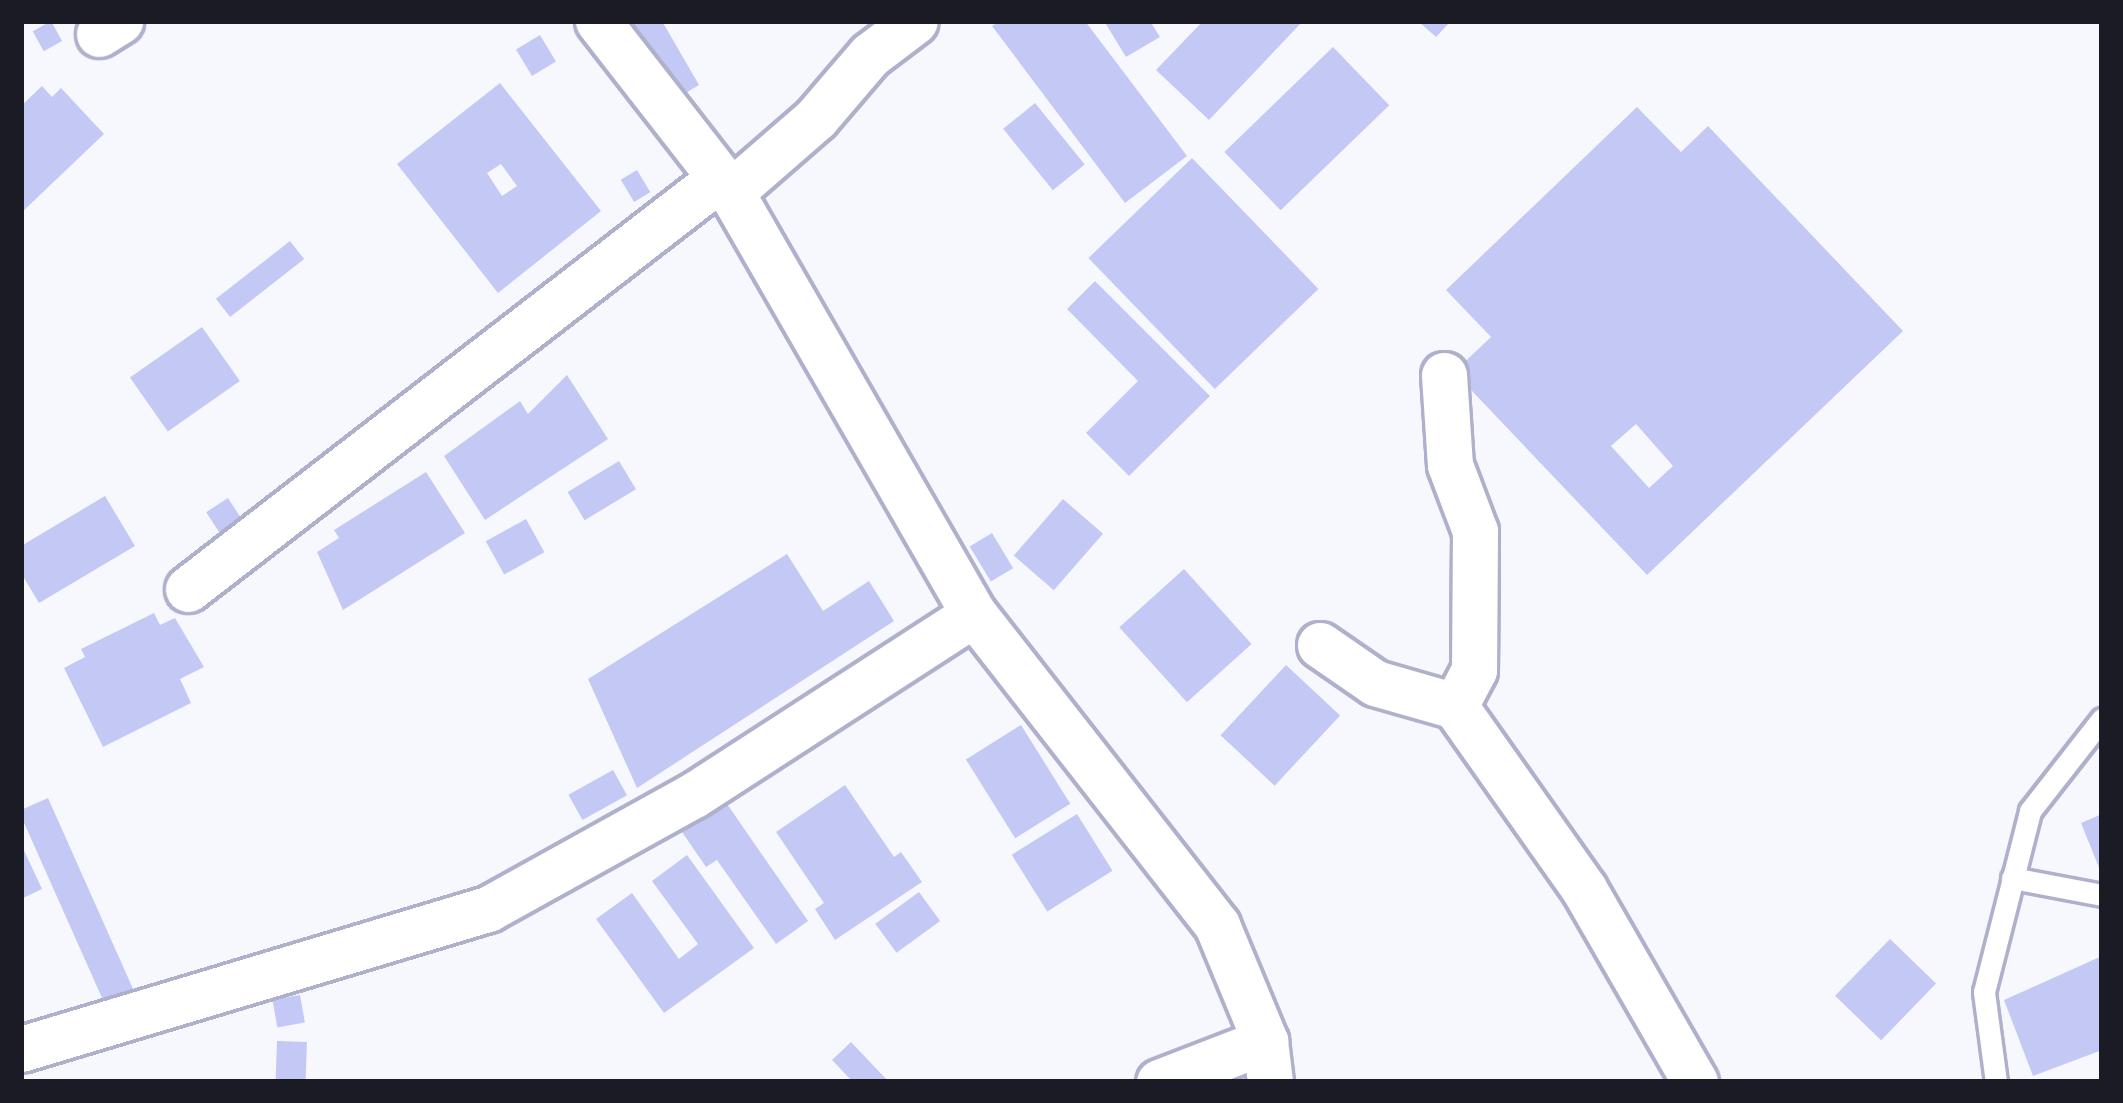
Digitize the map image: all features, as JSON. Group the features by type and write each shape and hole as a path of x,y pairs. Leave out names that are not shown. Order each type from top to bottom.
{"street":[{"path":"598,21 726,185 974,614 1217,925 1268,1061 1159,1082"},
{"path":"188,589 816,118 861,38 916,21"},
{"path":"1444,375 1450,465 1475,531 1474,670 1455,706"},
{"path":"28,1037 84,1035 488,909 694,794 974,614"},
{"path":"1320,645 1375,683 1455,706 1584,889 1666,1019 1695,1082"}],"lane":[{"path":"1996,1082 1984,992 2030,812 2102,718"},
{"path":"2012,878 2102,895"}],"building":[{"path":"51,21 62,41 44,51 33,31"},
{"path":"662,21 699,85 669,103 623,24"},
{"path":"999,21 1085,21 1187,156 1125,203 992,26"},
{"path":"1104,21 1150,21 1160,37 1126,57"},
{"path":"1203,21 1303,21 1209,120 1156,70"},
{"path":"1418,21 1451,21 1436,37"},
{"path":"540,35 556,62 532,76 516,49"},
{"path":"1333,47 1389,105 1281,210 1224,152"},
{"path":"500,83 601,211 498,293 397,164","holes":["501,164 517,186 502,196 487,173"]},
{"path":"42,86 52,97 61,88 104,134 21,213 21,106"},
{"path":"1035,103 1085,164 1053,190 1003,129"},
{"path":"1637,107 1681,152 1708,126 1903,331 1647,575 1454,372 1491,337 1446,290","holes":["1636,424 1673,466 1649,488 1611,446"]},
{"path":"1192,158 1318,289 1215,389 1088,258"},
{"path":"637,170 650,192 634,202 621,180"},
{"path":"290,241 304,259 230,317 216,299"},
{"path":"1095,281 1210,396 1129,476 1086,433 1138,381 1067,309"},
{"path":"202,327 240,381 168,432 130,377"},
{"path":"567,375 608,439 485,520 444,456 520,401 528,414"},
{"path":"619,461 636,489 585,520 568,492"},
{"path":"426,472 465,533 343,610 317,552 339,538 334,530"},
{"path":"105,496 135,546 39,603 21,573 21,546"},
{"path":"228,498 244,523 223,537 206,512"},
{"path":"1063,499 1103,534 1054,590 1014,556"},
{"path":"526,519 544,552 504,575 486,541"},
{"path":"992,533 1013,568 991,582 970,546"},
{"path":"787,554 823,611 869,581 894,621 637,788 588,679"},
{"path":"1184,569 1252,644 1187,702 1119,627"},
{"path":"154,613 160,625 175,618 204,667 180,679 191,703 103,747 64,668 85,657 81,649"},
{"path":"1286,665 1340,715 1275,786 1221,735"},
{"path":"1021,725 1070,804 1015,838 966,759"},
{"path":"613,770 627,795 582,820 568,795"},
{"path":"845,785 894,857 901,852 922,882 835,940 815,909 824,903 776,832"},
{"path":"48,798 133,990 104,1003 21,816 21,810"},
{"path":"725,801 808,921 776,944 717,860 706,867 682,832"},
{"path":"1077,814 1113,871 1047,912 1012,855"},
{"path":"2102,814 2102,875 2081,823"},
{"path":"21,844 42,889 21,899"},
{"path":"687,855 754,948 664,1013 596,919 632,893 679,959 698,944 652,881"},
{"path":"919,892 940,921 896,953 875,924"},
{"path":"1890,939 1936,983 1881,1040 1835,996"},
{"path":"2102,956 2102,1050 2033,1076 2004,1000"},
{"path":"300,995 305,1023 277,1027 272,1000"},
{"path":"277,1041 307,1042 306,1082 276,1082"},
{"path":"851,1042 889,1082 853,1082 832,1060"}]}
